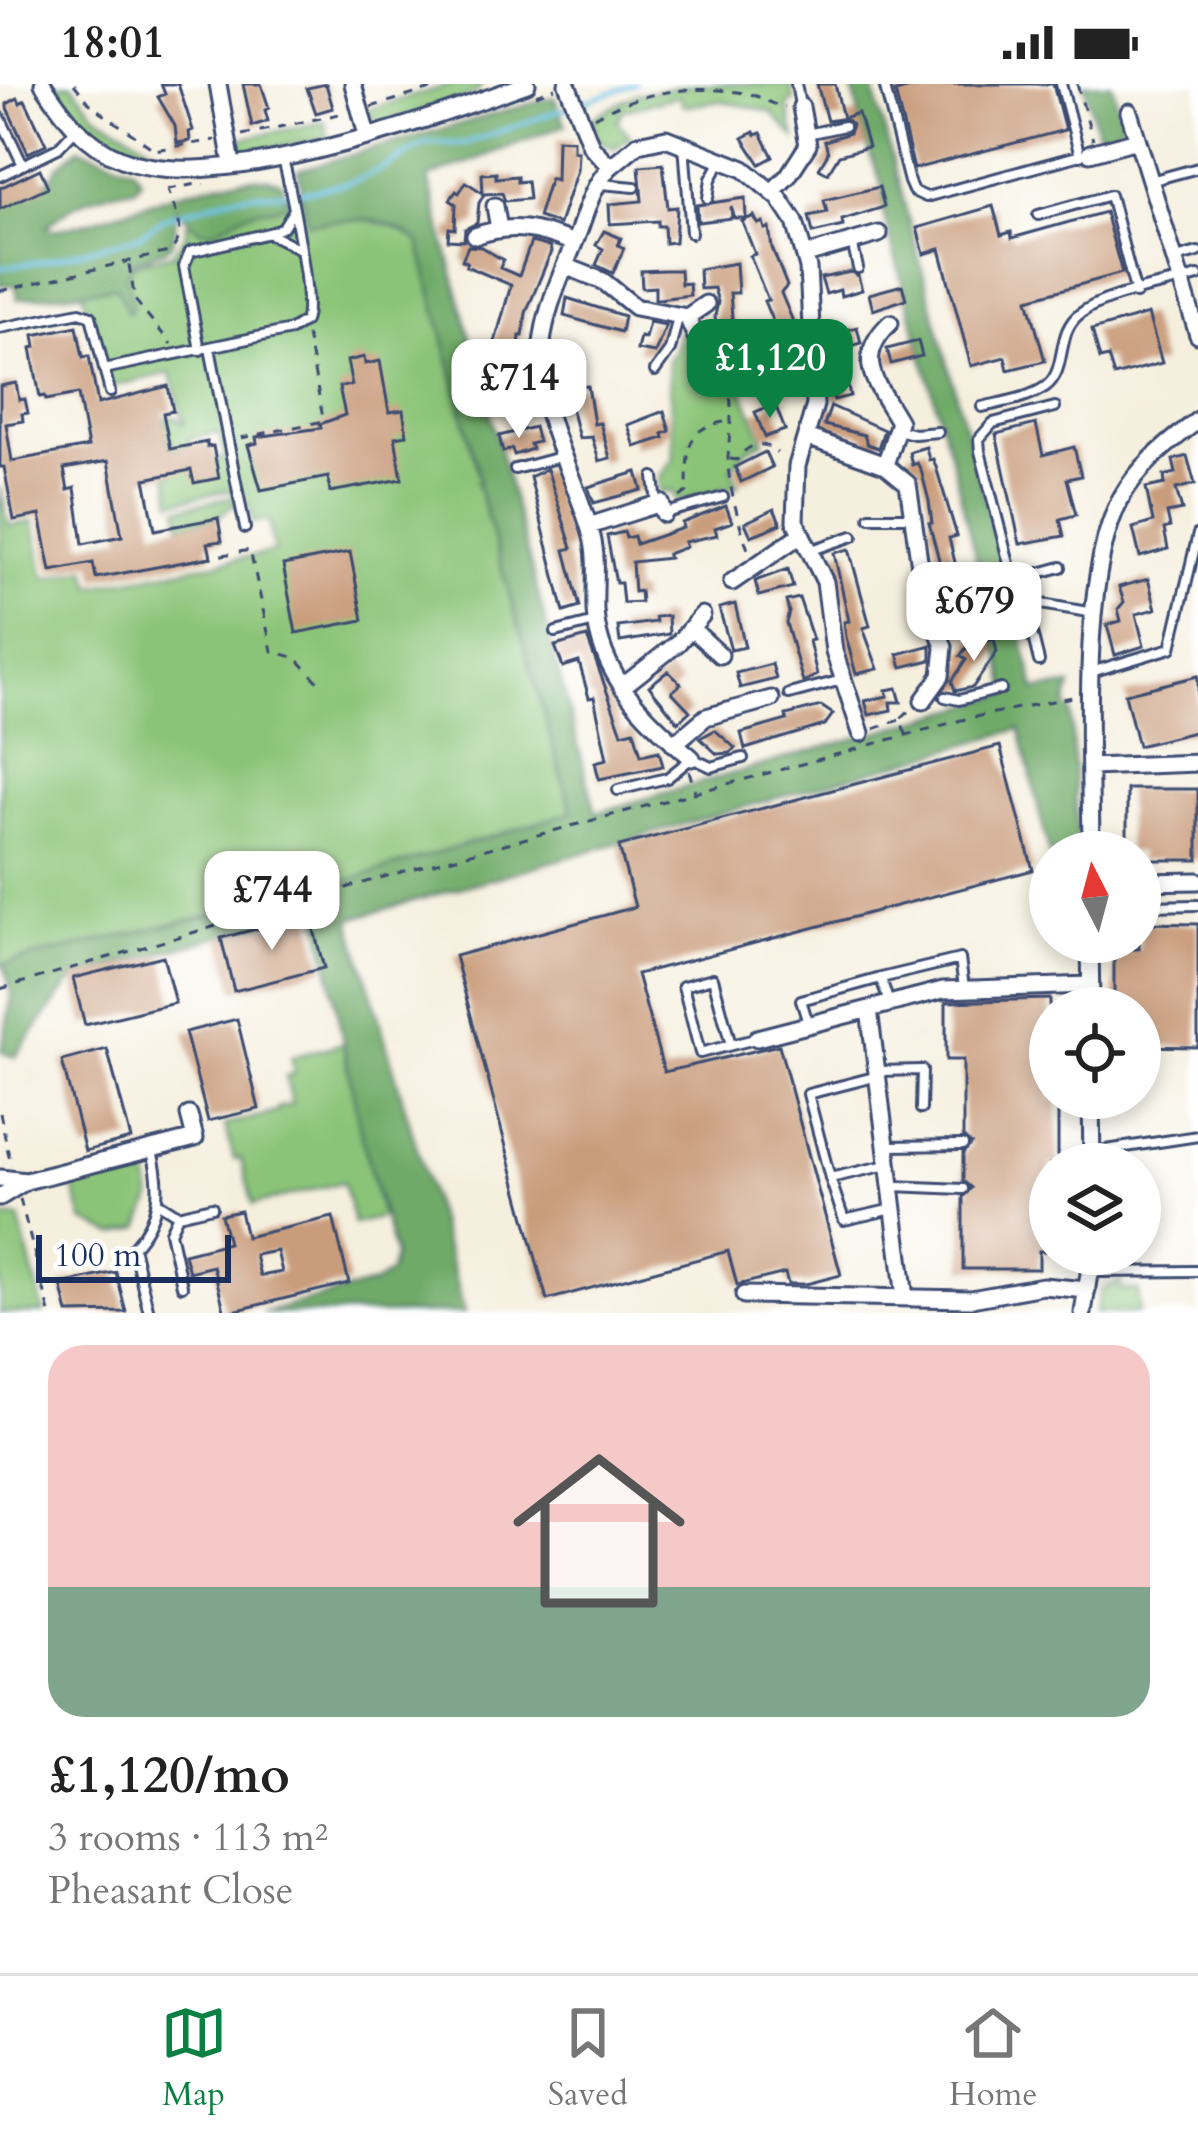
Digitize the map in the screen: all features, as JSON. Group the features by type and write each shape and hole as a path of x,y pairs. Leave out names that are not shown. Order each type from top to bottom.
{"street":[{"path":"43,84 76,129 113,155 164,169 283,157 367,135 494,90 527,84"},
{"path":"218,84 232,164"},
{"path":"353,84 367,135"},
{"path":"568,86 594,152 610,167"},
{"path":"772,192 804,155 807,134 801,107"},
{"path":"1129,112 1198,334"},
{"path":"692,758 639,712 605,656 596,621 595,550 547,406 541,350 565,266 597,183 646,140 666,138 744,169 772,192 794,222 806,255 815,389 794,492 799,536 829,595 834,651 861,733"},
{"path":"1089,153 1137,140"},
{"path":"496,206 499,229"},
{"path":"475,236 499,229 537,229 574,243"},
{"path":"806,255 879,234"},
{"path":"565,266 603,280 635,308 683,317 706,304"},
{"path":"683,317 697,339"},
{"path":"864,323 884,329 870,356 873,378 898,420 885,465"},
{"path":"1090,831 1090,672 1095,613 1114,513 1137,473 1198,420"},
{"path":"807,437 885,465 908,484 923,587 944,647 945,667 934,695"},
{"path":"1174,442 1198,437"},
{"path":"589,526 660,507"},
{"path":"740,570 799,536"},
{"path":"622,687 697,622 720,655"},
{"path":"674,744 706,717 771,699"},
{"path":"1090,767 1198,763"},
{"path":"1161,881 1193,880"},
{"path":"757,1038 964,988 1090,985 1090,963"},
{"path":"869,1009 905,1298"},
{"path":"0,1197 14,1181 195,1138 189,1115"},
{"path":"1083,1313 1089,1275"},
{"path":"744,1295 971,1299 1089,1281"}],"lane":[{"path":"796,84 801,107"},
{"path":"884,84 909,182 913,191 926,197 1089,153 1060,84"},
{"path":"0,117 23,165"},
{"path":"807,134 844,126"},
{"path":"0,176 58,148 76,129"},
{"path":"684,144 691,233"},
{"path":"104,369 291,330 305,321 308,304 283,157"},
{"path":"708,198 711,179 722,160"},
{"path":"1148,181 1198,168"},
{"path":"597,183 635,187"},
{"path":"1038,215 1110,195 1136,294"},
{"path":"244,527 185,260 199,247 283,226 294,207"},
{"path":"268,233 298,248"},
{"path":"852,242 859,268"},
{"path":"1174,259 1198,252"},
{"path":"982,407 1048,385 1057,369 1063,337 1074,318 1093,306 1198,276"},
{"path":"0,328 85,313 91,316 110,392"},
{"path":"655,370 670,350 683,317"},
{"path":"1054,406 993,423 980,439 1017,595 1024,601 1095,613"},
{"path":"898,430 938,432"},
{"path":"515,469 564,456"},
{"path":"654,477 660,507 723,497"},
{"path":"870,517 915,517"},
{"path":"1090,672 1172,648 1198,534"},
{"path":"808,551 853,536"},
{"path":"1014,580 1061,567"},
{"path":"1024,601 1039,661"},
{"path":"556,632 596,621"},
{"path":"789,694 843,680"},
{"path":"934,695 958,700 1001,689"},
{"path":"618,790 667,778 692,758 711,766 743,758"},
{"path":"1161,906 1193,905 1193,880"},
{"path":"809,1025 801,1000 960,959 964,988"},
{"path":"881,978 889,1004"},
{"path":"731,1045 713,979 683,986 700,1053 731,1045 757,1038"},
{"path":"894,1208 844,1220 808,1094 878,1074 922,1070 921,1109"},
{"path":"1161,1144 1198,1136"},
{"path":"887,1146 963,1145"},
{"path":"149,1313 133,1247 148,1231 159,1203 152,1150"},
{"path":"830,1178 889,1165"},
{"path":"892,1186 963,1189"},
{"path":"159,1203 178,1216 212,1208"},
{"path":"178,1216 170,1232 182,1286"},
{"path":"1089,1281 1198,1271"}],"path":[{"path":"74,84 92,106 155,150 227,139 448,84"},
{"path":"1077,84 1089,153"},
{"path":"582,122 620,103 664,91 742,93 778,107 801,107"},
{"path":"0,291 169,252 181,239 164,169"},
{"path":"128,264 134,300 170,338 173,356"},
{"path":"227,440 324,422 305,321"},
{"path":"697,339 726,381 734,421 728,459 739,522 740,570"},
{"path":"660,507 687,492 686,459 700,430 734,421"},
{"path":"728,459 737,460 758,444 777,453"},
{"path":"167,565 250,550 272,651 296,658 323,687"},
{"path":"0,988 408,869 965,718 1090,693"},
{"path":"861,733 900,719 934,695"},
{"path":"900,719 907,735"},
{"path":"692,758 688,769 696,793"},
{"path":"0,1113 50,1313"}],"green space":[{"path":"53,84 72,84 95,113 160,152 161,161 127,151 99,134"},
{"path":"454,84 482,84 476,94 387,122 374,120 366,110"},
{"path":"695,84 790,84 794,100 787,104 795,138 771,112 723,101 683,106 679,96 623,110 617,121 630,137 615,148 598,141 592,118 637,94"},
{"path":"851,84 872,84 1036,690 1071,686 1066,705 1071,712 1077,831 1044,831 1020,729 350,919 465,1313 262,1313 373,1284 390,1273 394,1254 361,1134 317,908 74,978 15,1057 1,1052 12,996 4,964 327,887 572,812 477,482 419,242 379,222 308,223 298,170 554,97 566,125 428,178 596,813 1009,694 954,469 883,213 883,190"},
{"path":"1084,84 1112,84 1123,123 1114,132 1097,131"},
{"path":"325,122 328,137 255,152 243,151 233,140"},
{"path":"79,148 133,167 141,180 135,188 77,204 47,226 52,230 235,180 261,178 282,183 287,204 249,212 212,231 198,228 177,208 173,242 135,261 127,276 133,306 128,313 117,287 18,299 16,285 0,285 0,203 50,180"},
{"path":"302,194 309,223 380,223 419,242 477,483 573,812 327,887 0,965 0,487 9,526 33,521 45,578 87,569 92,586 274,552 269,521 253,522 249,504 235,507 234,503 218,518 181,525 179,508 233,497 231,490 172,502 168,475 175,473 174,468 225,458 219,433 189,439 190,445 170,449 164,418 175,417 184,423 171,373 108,387 79,278 173,254 186,234 186,224"},
{"path":"680,326 691,345 703,339 714,359 730,359 764,441 747,449 731,468 738,485 677,501 672,490 661,493 659,478 674,458 668,360 675,351"},
{"path":"345,1043 382,1217 354,1224 343,1182 253,1205 241,1158 234,1159 225,1125 292,1104 286,1076 295,1073 291,1057"},
{"path":"146,1161 152,1199 140,1228 115,1235 83,1221 72,1180"},
{"path":"0,1218 19,1218 44,1313 0,1313"},
{"path":"1120,1282 1121,1290 1138,1290 1139,1313 1095,1313 1101,1289"}],"building":[{"path":"161,84 178,84 193,130 190,141 177,143 175,126 158,97 165,94"},
{"path":"243,84 261,84 268,121 252,126"},
{"path":"326,84 333,108 316,113 307,88"},
{"path":"817,84 835,84 843,118 858,113 868,147 839,155 828,173 819,168 828,153 825,141 849,133 852,125 845,118 827,121"},
{"path":"926,84 1053,84 1065,130 914,169 895,92"},
{"path":"18,98 20,103 25,100 46,144 28,153 7,108"},
{"path":"761,133 773,157 760,164 743,138"},
{"path":"557,139 573,140 573,151 578,151 577,170 559,224 538,217 550,178 556,180"},
{"path":"663,164 668,208 677,207 675,242 665,243 664,226 658,226 658,221 610,224 609,204 642,201 639,166"},
{"path":"40,169 48,187 0,209 0,188"},
{"path":"496,173 496,178 517,176 517,182 527,181 529,199 505,201 502,193 484,194 477,223 465,229 464,241 448,240 449,228 455,229 456,204 450,200 456,191 466,182 483,193 482,174"},
{"path":"879,187 884,206 842,220 843,226 813,233 809,216 827,212 824,200"},
{"path":"745,198 746,218 735,218 731,207 732,218 698,222 697,205"},
{"path":"993,206 1001,235 1011,232 1012,238 1105,212 1122,273 1028,299 1045,361 1008,370 1005,357 971,366 940,249 924,254 917,228"},
{"path":"754,216 758,224 769,228 787,286 781,293 794,324 787,327 792,339 782,344 764,301 768,300 742,221"},
{"path":"604,231 621,238 618,245 624,248 613,273 596,265 603,249 596,245"},
{"path":"531,242 550,247 551,252 520,336 516,372 520,372 519,392 523,391 526,404 509,409 500,383 501,368 495,368 495,342 511,285 462,260 468,246 481,247 503,260 500,268 519,276"},
{"path":"736,263 738,293 730,293 733,329 743,334 744,348 718,350 718,302 714,288 700,289 699,269"},
{"path":"680,270 681,284 689,283 690,295 655,299 655,287 642,288 641,271"},
{"path":"851,272 858,276 862,290 841,296 840,290 826,294 821,278"},
{"path":"902,285 906,299 873,310 869,294"},
{"path":"567,298 624,316 621,332 564,316"},
{"path":"1148,314 1162,363 1114,376 1108,357 1100,359 1092,330"},
{"path":"649,322 666,325 655,353 637,350"},
{"path":"77,326 83,357 89,356 98,404 168,386 173,411 163,413 170,449 207,442 207,447 213,446 219,478 194,483 191,470 145,479 155,530 218,518 222,541 208,543 211,557 96,578 93,563 51,571 40,515 14,520 4,467 0,467 0,386 16,383 28,413 22,414 23,421 6,424 12,461 88,447 78,394 40,397 31,348 36,347 34,335","holes":["108,461 122,536 83,544 75,488 68,490 64,469"]},
{"path":"857,327 861,343 840,349 850,396 834,400 828,376 834,375 823,336"},
{"path":"918,341 922,356 891,364 887,349"},
{"path":"782,350 789,366 748,389 741,372"},
{"path":"364,357 365,364 380,361 389,412 403,410 407,435 395,437 402,479 330,492 328,477 261,490 248,445 257,443 256,437 321,428 320,424 345,415 339,387 352,385 347,361"},
{"path":"588,386 594,424 600,423 610,458 599,461 592,437 579,438 571,408 571,387"},
{"path":"775,404 785,430 765,437 755,412"},
{"path":"831,406 884,430 878,448 867,444 864,435 824,425"},
{"path":"664,411 670,431 664,438 635,447 628,425"},
{"path":"1036,424 1043,455 1074,447 1081,476 1067,479 1076,515 1060,519 1064,536 1020,544 996,434"},
{"path":"534,427 538,442 530,444 532,449 514,455 512,449 503,452 499,436"},
{"path":"926,447 957,536 949,538 972,631 961,634 960,628 954,630 941,592 929,501 921,470 917,463 912,465 909,452"},
{"path":"765,452 772,467 741,482 735,467"},
{"path":"1187,456 1195,484 1176,489 1182,510 1167,513 1168,549 1140,557 1133,528 1153,522 1146,488 1165,484 1164,476 1176,473 1173,460"},
{"path":"547,469 572,548 565,550 580,607 564,612 530,477"},
{"path":"637,472 642,490 594,503 588,487"},
{"path":"726,506 732,522 715,528 717,535 684,542 686,547 667,554 669,558 632,562 634,592 640,591 641,602 623,603 607,536 624,532 626,538 634,536 636,544"},
{"path":"774,509 781,524 751,536 745,523"},
{"path":"849,549 870,626 863,628 878,669 856,674 834,553"},
{"path":"350,552 363,620 296,633 283,565"},
{"path":"788,569 793,587 759,596 755,581"},
{"path":"1148,579 1156,609 1136,614 1144,646 1115,655 1107,625 1121,621 1118,609 1124,602 1119,587"},
{"path":"799,598 813,640 809,641 817,675 803,682 786,623 786,601"},
{"path":"735,604 745,647 731,650 719,608"},
{"path":"668,616 669,634 620,642 618,627"},
{"path":"587,637 622,733 634,730 641,755 659,751 663,766 599,779 595,762 607,759 594,697 589,698 579,662 563,667 555,646"},
{"path":"974,638 976,644 994,639 997,652 973,687 955,691 952,681 966,660 960,656"},
{"path":"931,645 931,660 902,667 898,654"},
{"path":"772,664 776,679 740,688 736,673"},
{"path":"668,671 681,684 672,692 690,711 678,722 649,686"},
{"path":"1198,676 1198,731 1138,746 1125,694"},
{"path":"897,688 901,702 890,702 891,710 869,715 865,701 888,696 886,690"},
{"path":"821,706 833,714 825,725 745,749 741,733"},
{"path":"715,730 735,748 730,753 717,754 700,738"},
{"path":"1000,746 1029,855 1029,871 637,974 664,1072 779,1045 841,1275 788,1284 785,1273 737,1285 728,1251 547,1300 455,956 635,907 619,846"},
{"path":"1127,789 1198,789 1198,860 1161,860 1161,831 1127,831"},
{"path":"310,915 324,968 234,991 221,938"},
{"path":"1161,923 1198,924 1198,1047 1161,1046 1161,987 1114,987 1114,963 1161,963"},
{"path":"163,956 175,1003 85,1025 73,978"},
{"path":"1029,1000 1029,1119 1058,1119 1058,1143 1029,1143 1029,1269 963,1269 963,1197 971,1188 963,1181 963,1153 971,1144 963,1137 963,1060 946,1060 946,1002"},
{"path":"237,1019 259,1109 208,1121 185,1032"},
{"path":"107,1049 131,1139 85,1151 62,1061"},
{"path":"240,1211 246,1237 333,1217 349,1283 225,1313 213,1266 189,1272 184,1254 228,1243 221,1215","holes":["277,1251 282,1272 260,1276 255,1255"]},
{"path":"116,1272 126,1312 68,1313 61,1284"}],"waterway":[{"path":"0,268 139,236 166,217 239,195 308,191 351,182 426,143 464,144 635,84"}]}
